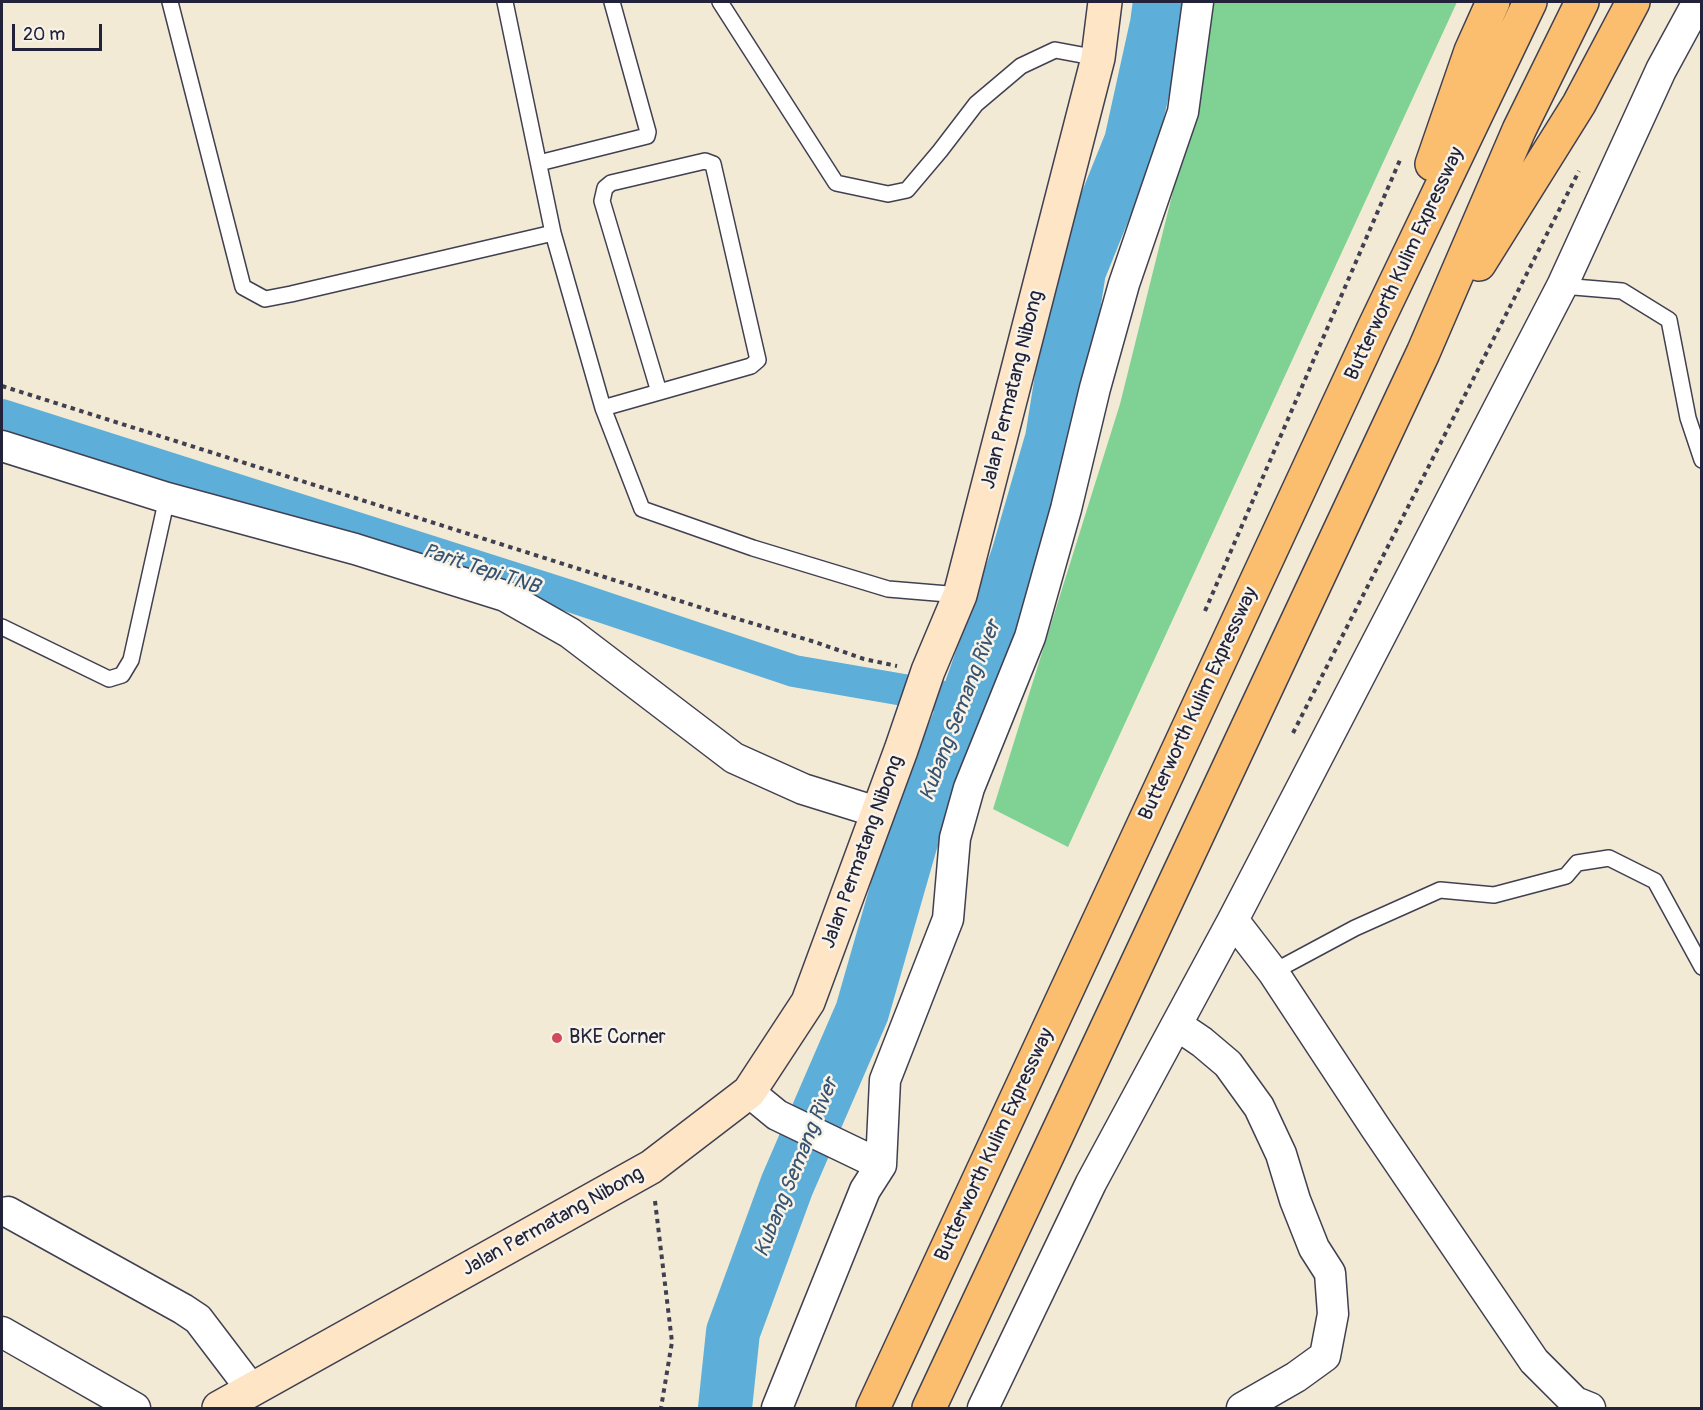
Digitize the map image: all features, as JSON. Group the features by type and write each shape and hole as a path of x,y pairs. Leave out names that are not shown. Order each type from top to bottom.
{"highway":[{"path":"1373,330 1471,51 1493,2"},
{"name":"Butterworth Kulim Expressway","path":"873,1408 1373,330 1530,2"},
{"path":"928,1408 1423,353 1520,130 1582,2"},
{"path":"1423,353 1579,104 1633,2"}],"main road":[{"name":"Jalan Permatang Nibong","path":"219,1408 651,1167 749,1092 808,1002 925,680 960,596 1098,57 1105,2"}],"street":[{"path":"777,1408 865,1190 885,1080 948,919 955,838 969,788 1030,637 1066,509 1095,388 1124,284 1183,112 1198,2"},
{"path":"983,1408 1091,1183 1233,921 1562,286 1661,70 1699,2"},
{"path":"2,446 167,498 355,549 505,596 570,633 734,758 803,789 877,812"},
{"path":"1233,921 1273,972 1533,1361 1575,1402 1590,1408"},
{"path":"1177,1025 1228,1064 1259,1107 1281,1154 1294,1200 1314,1248 1330,1273 1333,1314 1325,1356 1296,1377 1242,1408"},
{"path":"749,1092 777,1115 872,1161"},
{"path":"8,1212 198,1319 252,1390"},
{"path":"2,1332 135,1408"}],"lane":[{"path":"170,2 243,287 265,299 554,233"},
{"path":"505,2 554,233 603,408 642,509 753,548 888,589 960,596"},
{"path":"539,163 647,136 648,132 612,2"},
{"path":"720,2 836,183 888,194 907,190 976,104 1021,66 1055,50 1098,57"},
{"path":"603,408 751,366 758,360 713,164 705,161 611,183 605,188 602,201 659,392"},
{"path":"1562,286 1623,291 1669,320 1688,418 1701,460"},
{"path":"2,627 109,679 122,675 131,660 167,498"},
{"path":"1273,972 1355,928 1440,890 1494,895 1566,876 1577,863 1609,858 1655,881 1701,967"}],"path":[{"path":"1201,620 1401,157"},
{"path":"1301,716 1582,165"},
{"path":"2,386 718,614 815,642 925,680"},
{"path":"651,1167 672,1342 661,1408"}],"green space":[{"path":"1212,2 1457,2 1068,847 993,809 1120,404 1205,63"}],"waterway":[{"name":"Kubang Semang River","path":"725,1408 733,1332 787,1185 862,1012 911,841 967,701 1018,556 1052,439 1079,271 1131,142 1160,2"},
{"name":"Parit Tepi TNB","path":"2,415 570,596 794,671 967,701"}],"place":[{"name":"BKE Corner","path":"557,1038"}]}
